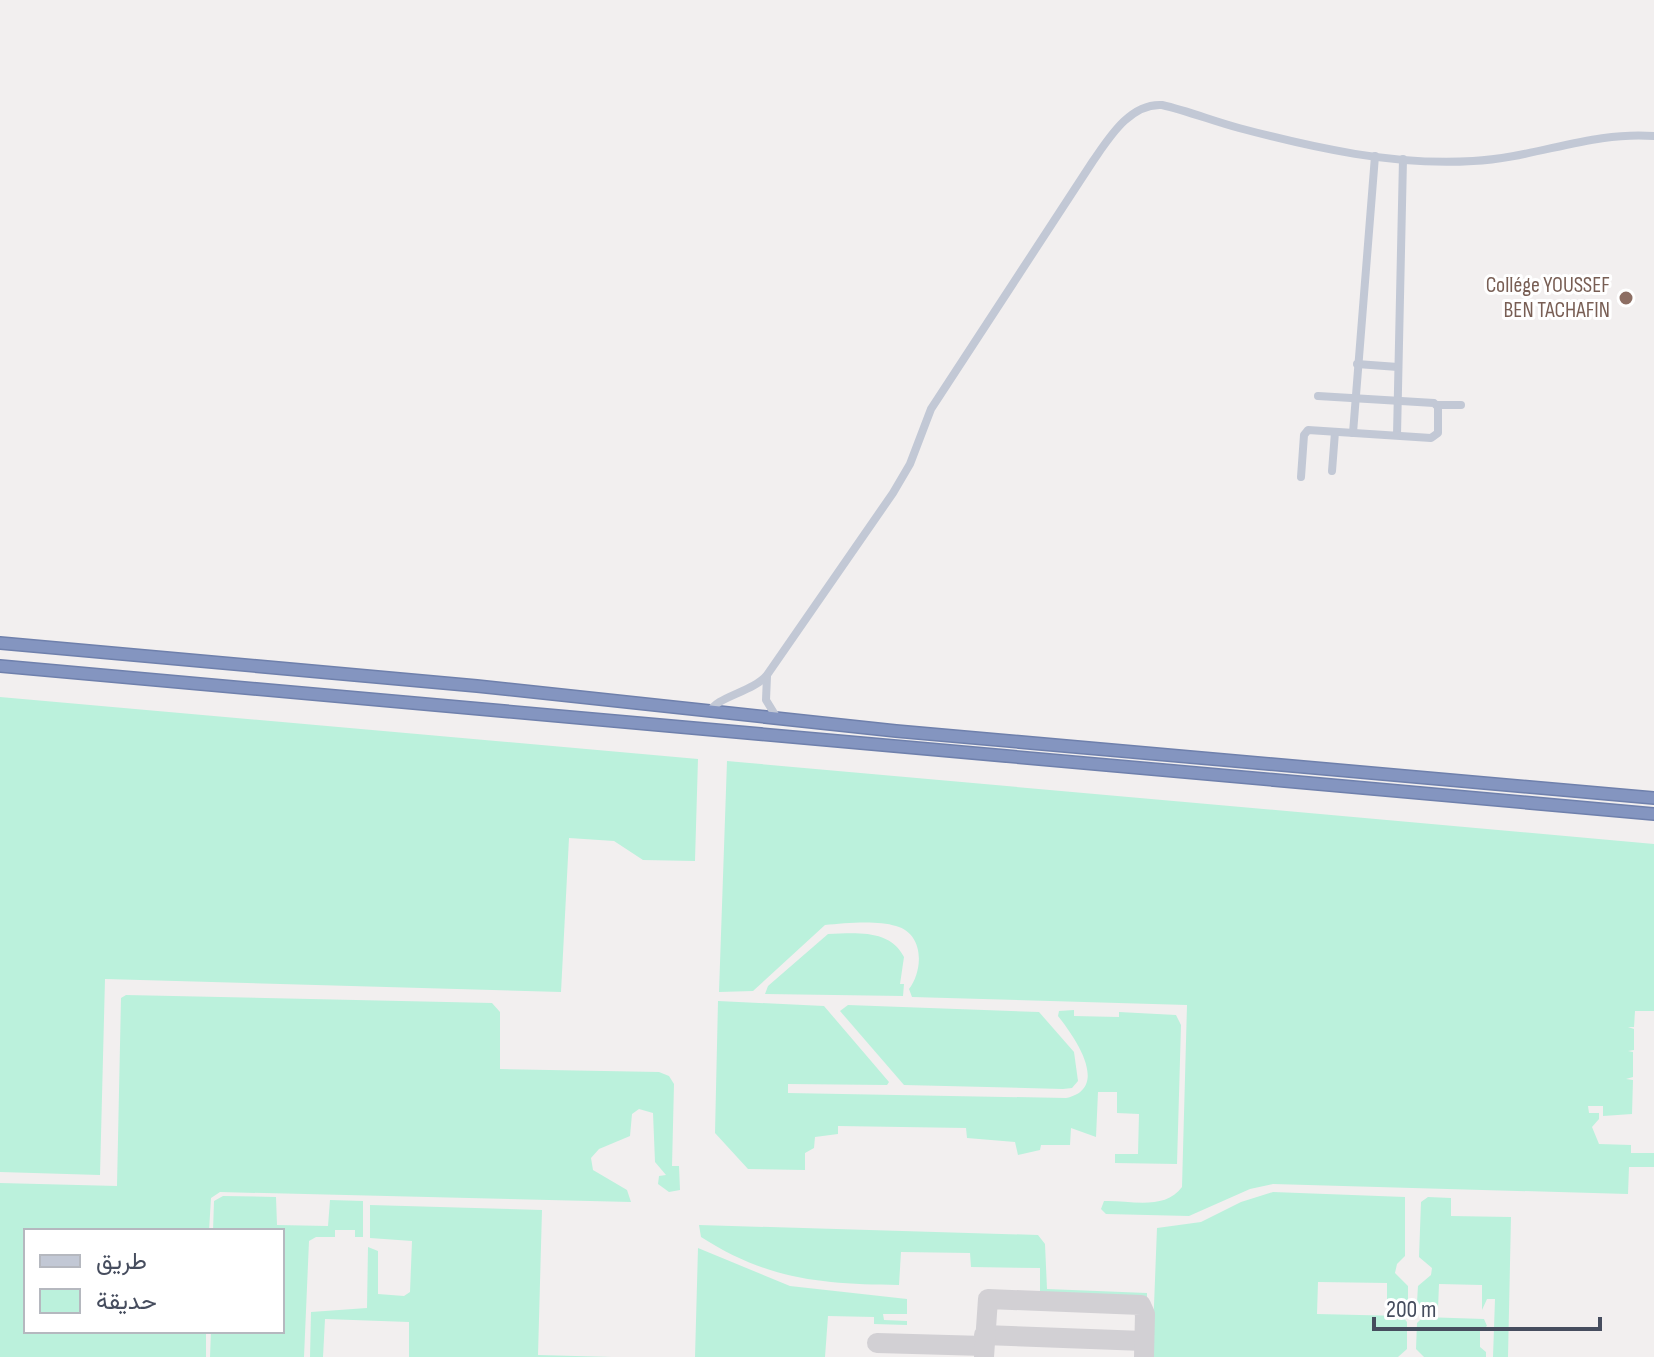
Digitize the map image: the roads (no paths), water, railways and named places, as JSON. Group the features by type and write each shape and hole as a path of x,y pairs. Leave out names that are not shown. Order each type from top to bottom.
{"highway":[{"path":"0,643 477,686 710,712 1654,798"},
{"path":"0,666 1654,814"},
{"path":"709,729 710,712"},
{"path":"1429,795 1431,777"}],"street":[{"path":"710,712 716,702 748,691 767,675 893,493 940,395 1093,161 1129,118 1149,105 1162,105 1271,137 1403,159 1474,161 1621,134 1654,136"},
{"path":"1353,433 1375,156"},
{"path":"1397,435 1403,159"},
{"path":"1357,364 1398,367"},
{"path":"1318,396 1461,405"},
{"path":"1301,477 1306,432 1435,437 1437,405"},
{"path":"1332,471 1335,432"},
{"path":"767,675 766,700 777,718"}],"place":[{"name":"Collége YOUSSEF BEN TACHAFIN","path":"1626,298"}]}
